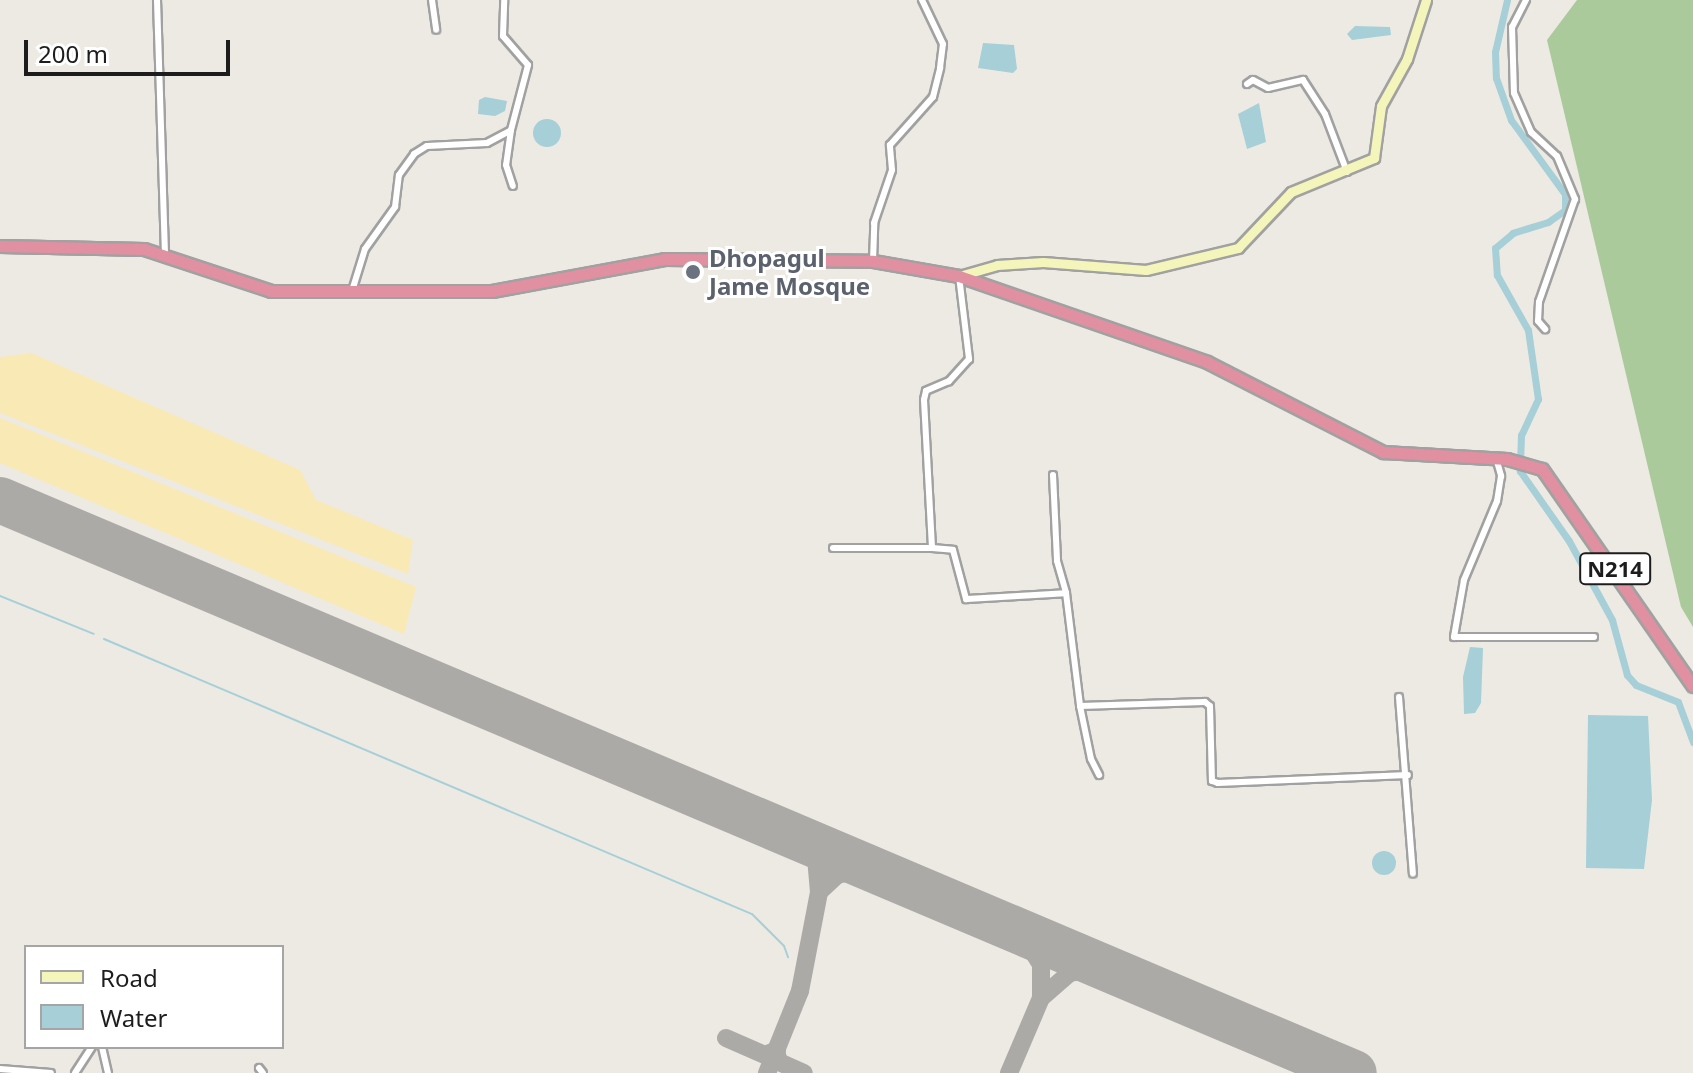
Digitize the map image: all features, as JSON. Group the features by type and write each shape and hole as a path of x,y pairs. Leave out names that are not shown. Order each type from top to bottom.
{"highway":[{"name":"N214","path":"0,246 107,246 165,254 271,291 352,294 492,291 664,259 873,261 959,276 1207,362 1383,452 1528,462 1552,478 1693,686"}],"street":[{"path":"157,0 165,254"},
{"path":"432,0 436,30"},
{"path":"504,0 503,36 528,65 511,130 506,165 513,186"},
{"path":"873,261 874,223 892,170 890,145 933,97 940,68 943,44 922,0"},
{"path":"932,548 924,400 926,391 949,381 969,359 959,276 997,265 1043,262 1146,270 1226,253 1246,241 1291,192 1365,166 1376,153 1381,106 1407,59 1426,0"},
{"path":"1526,0 1512,27 1514,93 1531,132 1557,156 1575,199 1539,302 1538,321 1545,329"},
{"path":"1247,84 1253,80 1268,88 1303,80 1325,114 1347,172"},
{"path":"352,294 365,249 395,207 399,175 414,154 427,146 487,143 511,130"},
{"path":"1501,458 1497,501 1464,580 1454,637 1594,637"},
{"path":"1053,475 1057,561 1066,593 1080,706 1091,759 1099,775"},
{"path":"833,548 953,550 966,599 1066,593"},
{"path":"1399,697 1408,775 1413,873"},
{"path":"1080,706 1205,702 1210,706 1212,781 1218,783 1408,775"},
{"path":"75,1073 91,1049"},
{"path":"102,1049 108,1073"},
{"path":"0,1069 51,1073"}],"green space":[{"path":"1577,0 1693,0 1693,627 1681,607 1547,40"}],"sand":[{"path":"31,353 300,470 316,500 413,540 408,574 0,413 0,357"},
{"path":"0,418 416,587 404,634 0,463"}],"water":[{"path":"1355,26 1390,27 1391,35 1352,40 1347,34"},
{"path":"983,43 1014,45 1017,69 1013,73 978,68"},
{"path":"485,97 507,101 505,111 495,116 478,114 479,100"},
{"path":"1259,103 1266,142 1247,149 1238,114"},
{"path":"547,119 557,123 561,133 557,143 547,147 537,143 533,133 537,123"},
{"path":"1470,647 1483,648 1481,703 1475,713 1464,714 1463,677"},
{"path":"1588,715 1648,716 1652,800 1644,869 1586,868"},
{"path":"1384,851 1395,858 1396,863 1389,874 1384,875 1373,868 1372,863 1379,852"}],"waterway":[{"path":"1507,0 1495,52 1496,78 1511,120 1565,194 1565,210 1548,222 1513,233 1495,248 1497,275 1528,330 1538,399 1521,435 1520,471 1569,541 1612,620 1627,675 1636,685 1678,702 1693,742"},
{"path":"0,596 94,634"},
{"path":"104,639 752,914 784,946 788,957"}],"taxiway":[{"path":"767,1073 800,991 819,892 816,856 800,839"},
{"path":"819,892 837,875 868,867"},
{"path":"1020,932 1041,964 1041,998 1070,973 1090,969 1115,972"},
{"path":"1009,1073 1041,998"},
{"path":"726,1038 765,1055 777,1050"},
{"path":"776,1051 779,1062 804,1073"}],"runway":[{"path":"0,500 1354,1073"}],"place":[{"name":"Dhopagul Jame Mosque","path":"693,272"}]}
